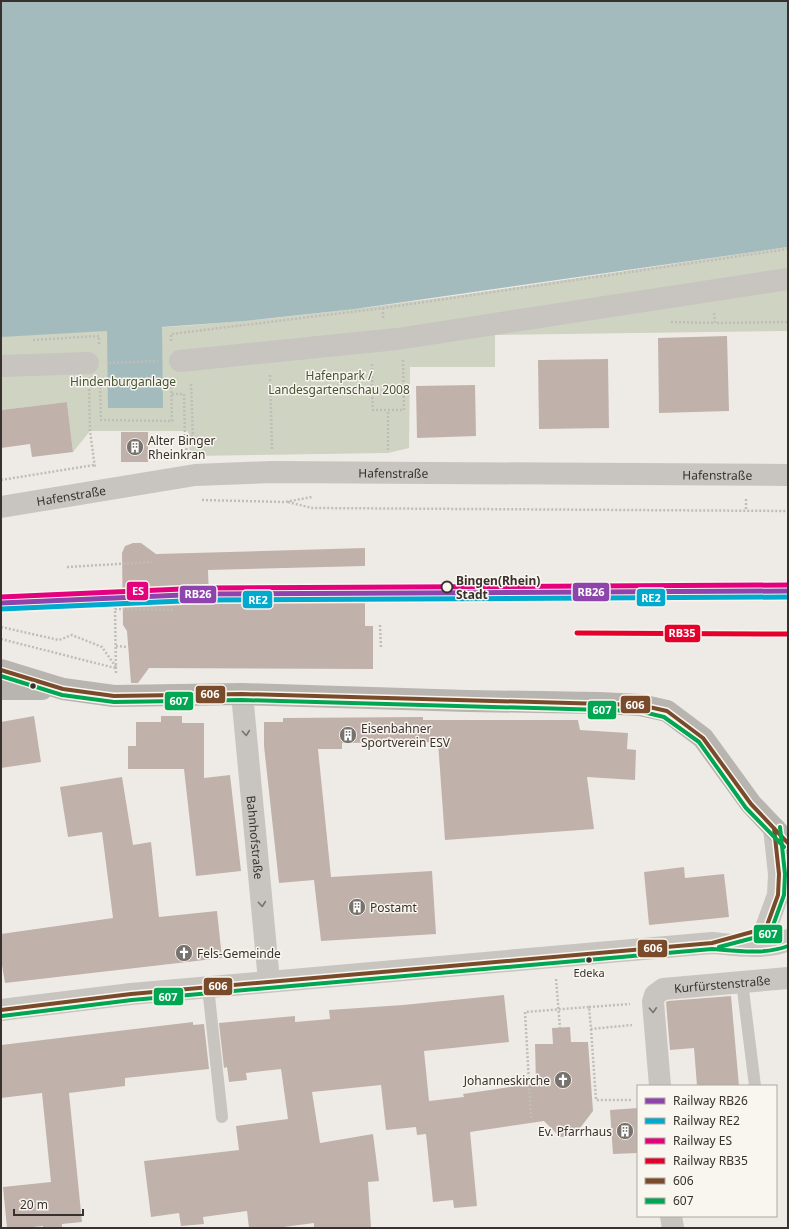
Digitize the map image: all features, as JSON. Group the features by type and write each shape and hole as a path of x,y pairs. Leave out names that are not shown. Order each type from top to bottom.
{"main road":[{"path":"1,670 63,689"},
{"path":"1,689 63,689 114,696 242,694 467,701 599,702 640,705 667,711 703,738 751,804 781,836"}],"street":[{"path":"180,367 270,352 396,339 788,279"},
{"path":"1,366 94,357"},
{"name":"Hafenstraße","path":"1,507 102,492 195,475 272,472 388,474 788,475"},
{"name":"Bahnhofstraße","path":"242,694 269,981"},
{"path":"766,928 778,895 781,836"},
{"path":"712,943 766,928 788,915"},
{"path":"1,1010 131,994 269,981 712,943 745,946 778,945 788,940"},
{"name":"Kurfürstenstraße","path":"660,1085 653,1002 655,995 663,989 788,978"},
{"path":"672,1217 672,1228"}],"lane":[{"path":"742,982 755,1085"},
{"path":"208,987 222,1117"}],"path":[{"path":"171,341 171,334 383,308 788,250"},
{"path":"713,290 715,323 788,322"},
{"path":"31,340 98,336 94,357 90,431 94,465 102,492"},
{"path":"270,352 272,472"},
{"path":"94,357 180,367"},
{"path":"372,366 373,410 404,410 403,366"},
{"path":"100,382 101,420 172,420 172,394 180,367"},
{"path":"172,394 184,394 187,436 193,436 180,367"},
{"path":"372,394 404,394"},
{"path":"388,410 388,474"},
{"path":"1,480 94,465"},
{"path":"746,499 746,510"},
{"path":"285,502 312,508 788,511"},
{"path":"67,567 152,562"},
{"path":"116,668 115,609 175,610"},
{"path":"380,625 381,648"},
{"path":"1,627 59,640 72,634 102,646 116,668"},
{"path":"1,639 116,668"},
{"path":"116,646 128,646"},
{"path":"557,983 560,1028"},
{"path":"531,1118 525,1012 633,1004"},
{"path":"589,1007 596,1100 632,1100"},
{"path":"591,1029 629,1025"}],"green space":[{"name":"Hafenpark / Landesgartenschau 2008","path":"788,247 788,331 495,335 495,367 410,367 409,448 388,453 190,456 188,431 90,431 73,452 67,402 1,410 1,336 160,328 279,318 554,282"}],"water":[{"path":"1,1 788,1 788,247 355,309 245,321 162,327 163,408 108,408 107,331 1,337"}],"building":[{"path":"727,336 729,411 659,413 658,338"},
{"path":"608,359 609,428 539,429 538,360"},
{"path":"475,385 476,436 417,438 416,386"},
{"path":"67,402 73,452 32,457 30,444 1,448 1,410"},
{"name":"Alter Binger Rheinkran","path":"121,432 148,432 148,462 121,462"},
{"path":"133,543 141,543 156,554 365,548 365,566 208,570 209,600 365,602 365,626 373,626 373,669 149,668 138,683 131,683 127,631 123,625 122,553 125,546"},
{"path":"34,716 41,762 1,768 1,722"},
{"path":"161,716 182,716 182,723 204,723 204,778 230,775 241,871 196,876 184,769 128,769 128,746 136,746 136,722 161,722"},
{"path":"423,717 423,720 578,720 580,730 628,733 627,749 636,750 635,780 587,777 594,829 445,840 438,742 342,743 342,749 318,749 331,877 432,871 436,934 321,941 314,880 279,883 264,746 264,722 283,722 283,718"},
{"path":"122,777 133,845 151,842 159,917 217,911 222,958 5,983 1,959 1,934 113,918 102,832 68,837 60,787"},
{"path":"684,867 685,878 724,874 729,917 649,925 644,872"},
{"path":"504,995 509,1042 424,1051 429,1101 464,1097 463,1094 536,1083 535,1044 553,1044 552,1028 570,1027 571,1042 588,1042 593,1111 574,1136 560,1137 544,1121 470,1132 477,1206 454,1208 453,1200 433,1202 426,1134 417,1135 416,1127 386,1130 381,1085 312,1092 320,1143 373,1134 379,1181 368,1182 371,1228 314,1228 314,1223 276,1228 249,1228 247,1211 203,1217 204,1224 181,1226 179,1213 151,1217 144,1161 239,1150 236,1126 288,1119 281,1069 246,1073 247,1080 229,1082 227,1067 224,1068 219,1023 295,1016 295,1022 330,1019 329,1010 403,1005"},
{"path":"731,996 739,1085 697,1085 694,1048 670,1050 666,1002"},
{"path":"193,1022 193,1025 204,1024 209,1069 125,1078 125,1086 69,1093 82,1222 62,1224 62,1228 43,1228 43,1226 7,1228 3,1187 51,1182 42,1093 1,1098 1,1045"},
{"name":"Ev. Pfarrhaus","path":"637,1108 637,1153 613,1154 610,1110"}],"rail line":[{"name":"ES","path":"1,597 205,588 788,585"},
{"name":"RB26","path":"1,603 205,594 788,591"},
{"name":"RE2","path":"1,609 205,600 788,597"},
{"name":"RB35","path":"577,633 788,634"}],"transit line":[{"name":"606","path":"1,670 63,689 114,696 242,694 640,705 667,711 703,738 751,804 788,843"},
{"name":"607","path":"1,676 62,695 114,702 242,700 639,711 664,717 699,742 746,808 784,847"},
{"name":"607","path":"719,947 768,934 771,931 784,895 785,874 780,827"},
{"name":"606","path":"1,1010 131,994 712,943 766,928 778,895 779,874 774,828"},
{"name":"607","path":"2,1016 132,1000 712,949 770,951 788,946"}],"place":[{"name":"Alter Binger Rheinkran","path":"135,447"},
{"name":"Bingen(Rhein) Stadt","path":"447,587"},
{"name":"Eisenbahner Sportverein ESV","path":"348,735"},
{"name":"Postamt","path":"357,907"},
{"name":"Fels-Gemeinde","path":"184,953"},
{"name":"Edeka","path":"589,960"},
{"name":"Johanneskirche","path":"563,1080"},
{"name":"Ev. Pfarrhaus","path":"625,1131"}],"park label":[{"name":"Hindenburganlage","path":"123,381"}]}
